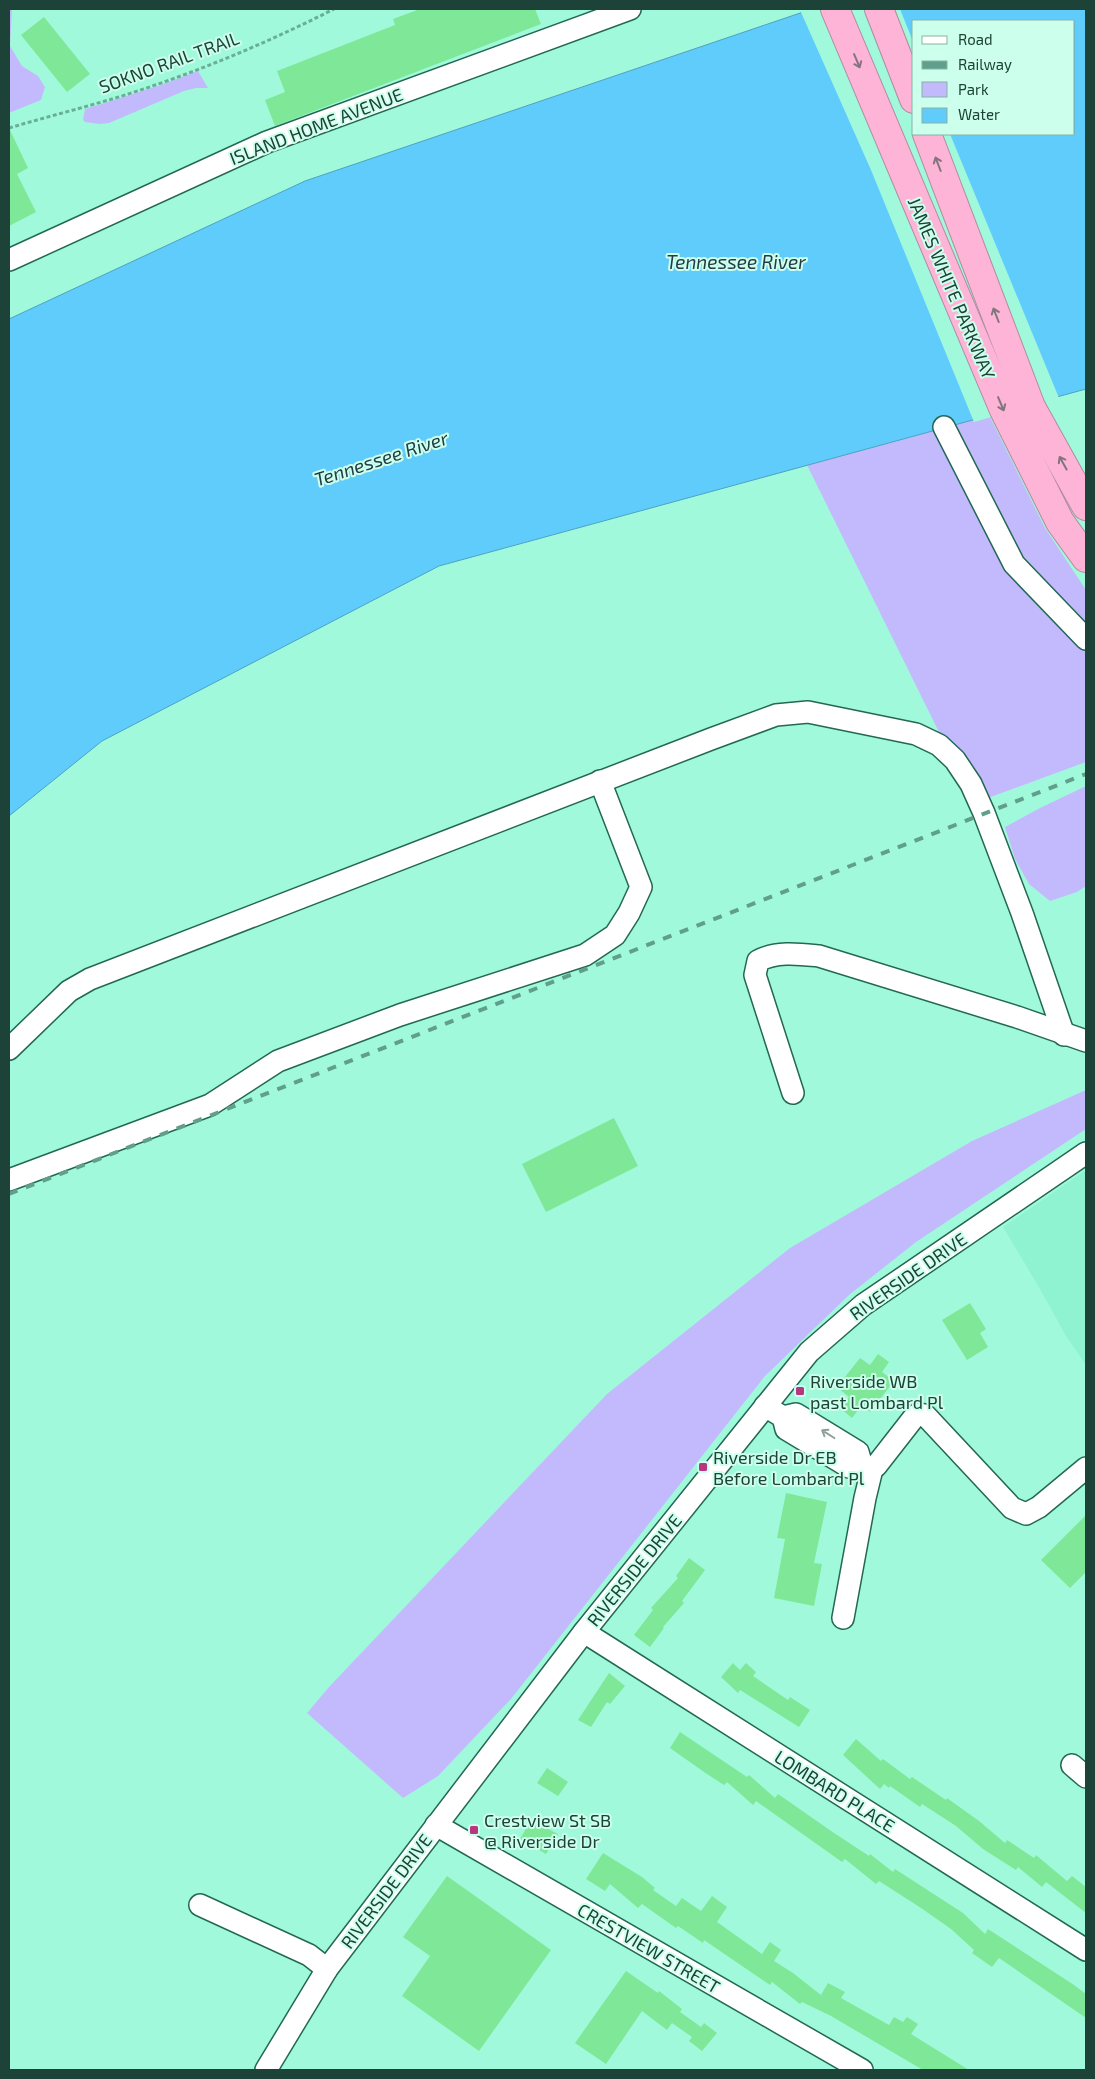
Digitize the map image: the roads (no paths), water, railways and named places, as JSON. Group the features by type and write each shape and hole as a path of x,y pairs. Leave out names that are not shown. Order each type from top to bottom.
{"highway":[{"name":"JAMES WHITE PARKWAY","path":"835,9 1004,410 1060,522 1086,558"},
{"path":"879,9 912,94"},
{"name":"JAMES WHITE PARKWAY","path":"927,135 1031,407 1086,506"}],"street":[{"name":"ISLAND HOME AVENUE","path":"9,260 267,142 630,9"},
{"path":"944,427 1014,564 1086,639"},
{"path":"9,1049 69,992 90,979 600,781 776,715 808,712 916,734 939,745 955,760 971,784 984,813 1022,913 1064,1034"},
{"path":"9,1180 210,1105 278,1061 400,1015 585,955 615,936 641,888 600,781"},
{"path":"793,1092 755,975 758,961 768,956 796,954 819,956 1017,1017 1086,1041"},
{"name":"RIVERSIDE DRIVE","path":"266,2070 327,1969 584,1632 774,1412 808,1352 864,1305 1086,1153"},
{"path":"774,1412 786,1429 849,1467 867,1467"},
{"path":"843,1618 865,1498 867,1467 915,1416 919,1414 924,1415 934,1424 1012,1508 1019,1512 1026,1514 1032,1512 1086,1468"},
{"name":"LOMBARD PLACE","path":"584,1632 1086,1950"},
{"name":"CRESTVIEW STREET","path":"436,1825 849,2067"},
{"path":"200,1906 309,1955 327,1969"}],"water":[{"name":"Tennessee River","path":"812,9 1086,9 1086,389 439,566 102,741 9,816 9,319 305,181"}],"railway":[{"path":"9,1194 1086,774"}],"place":[{"name":"Riverside WB past Lombard Pl","path":"800,1391"},
{"name":"Riverside Dr EB Before Lombard Pl","path":"703,1467"},
{"name":"Crestview St SB @ Riverside Dr","path":"474,1830"}]}
